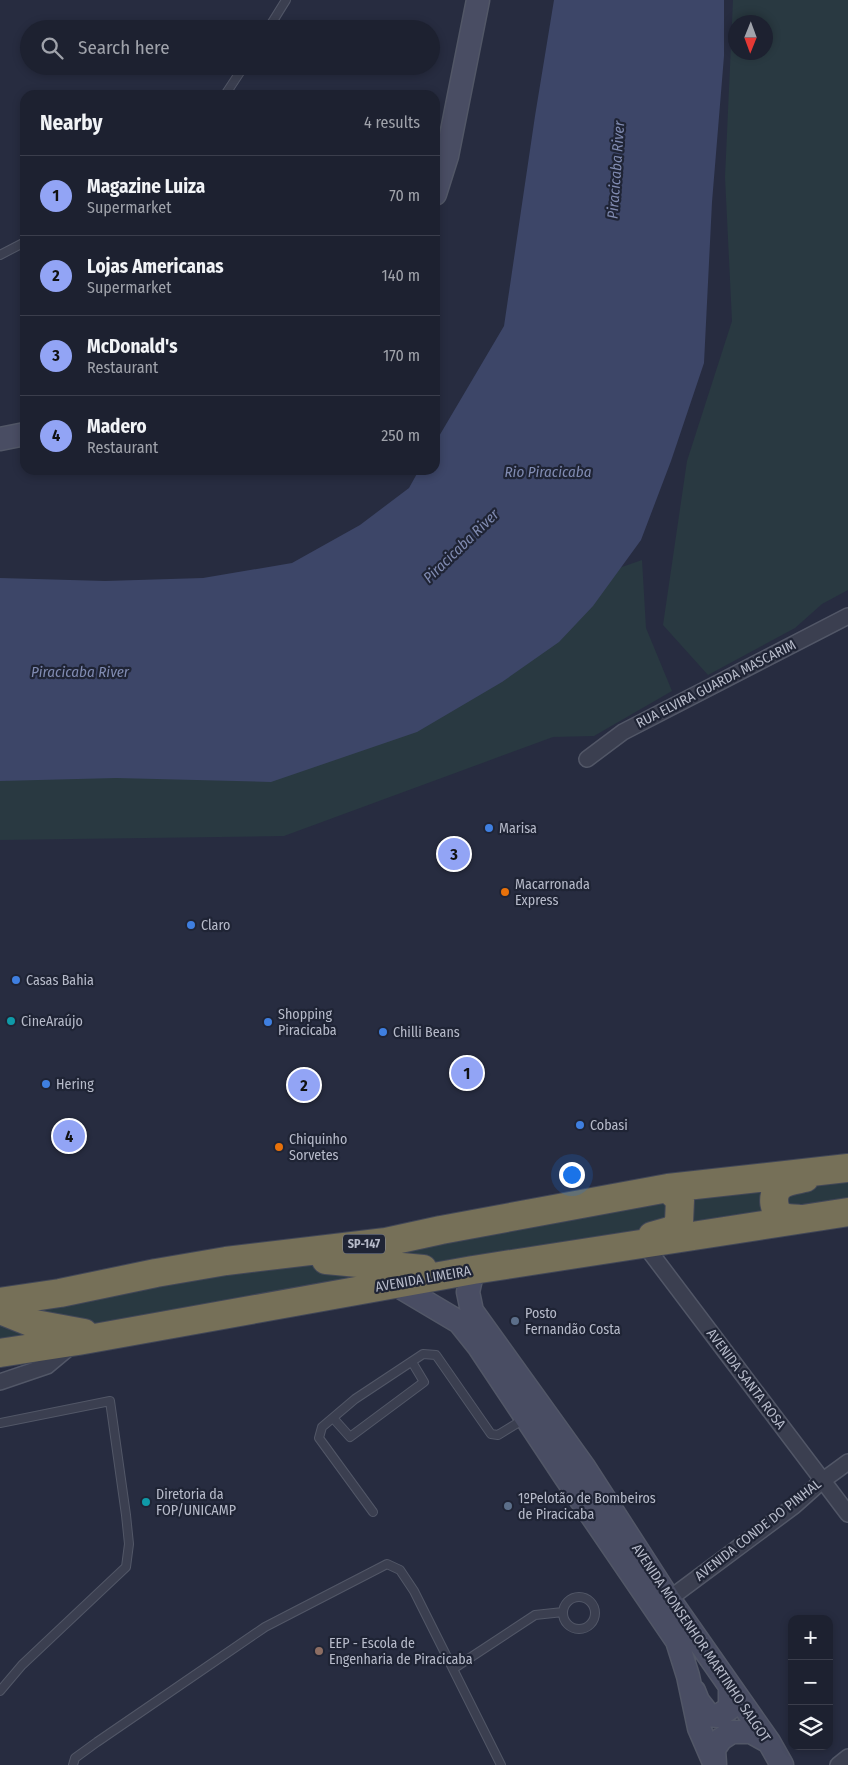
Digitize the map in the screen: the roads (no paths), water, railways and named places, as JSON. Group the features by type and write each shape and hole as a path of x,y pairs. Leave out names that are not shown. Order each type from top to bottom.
{"highway":[{"name":"SP-147","path":"0,1302 60,1293 156,1273 270,1255 386,1242 668,1188 847,1168"},
{"path":"800,1219 784,1217 778,1213 774,1206 775,1196 779,1187 790,1181 847,1168"},
{"path":"584,1251 673,1230 680,1222 680,1200 668,1188"},
{"name":"AVENIDA LIMEIRA","path":"0,1353 78,1341 584,1251 644,1244 848,1212"},
{"path":"270,1255 426,1269 441,1276"},
{"path":"0,1291 17,1294 60,1293"},
{"path":"0,1310 36,1324 105,1336"}],"main road":[{"path":"440,176 448,147 478,0"},
{"path":"0,439 20,435"},
{"name":"AVENIDA MONSENHOR MARTINHO SALGOT","path":"473,1270 468,1292 472,1310 575,1472 677,1641 688,1676 698,1728 715,1764"},
{"path":"441,1276 472,1310"},
{"name":"AVENIDA MONSENHOR MARTINHO SALGOT","path":"395,1284 460,1322 526,1418 575,1472 669,1599 769,1742 782,1765"},
{"path":"688,1676 698,1701 709,1715 718,1716 730,1708 730,1688"},
{"path":"715,1764 714,1749 721,1739 732,1732 751,1732 769,1742"}],"street":[{"name":"RUA ELVIRA GUARDA MASCARIM","path":"587,759 623,732 848,616"},
{"name":"AVENIDA SANTA ROSA","path":"644,1244 848,1514"},
{"path":"0,1382 46,1366 78,1341"},
{"name":"AVENIDA CONDE DO PINHAL","path":"669,1599 794,1506 822,1481 848,1462"},
{"path":"838,1765 848,1757"}],"lane":[{"path":"274,20 286,0"},
{"path":"228,90 238,75"},
{"path":"0,255 20,245"},
{"path":"373,1512 319,1438 322,1427 355,1399 423,1354 436,1355 491,1434 498,1435 526,1418"},
{"path":"333,1418 350,1438 424,1382 412,1362"},
{"path":"0,1423 110,1401 129,1544 126,1567 22,1665 0,1691"},
{"path":"72,1765 75,1758 97,1742 265,1627 387,1564 400,1570 414,1591 501,1765"},
{"path":"578,1597 584,1598 592,1604 595,1614 591,1624 581,1630 566,1624 563,1612 565,1604 569,1600 578,1597"},
{"path":"453,1669 536,1615 563,1612"}],"water":[{"name":"Rio Piracicaba","path":"554,0 724,0 724,56 712,202 704,363 671,461 641,540 593,606 559,642 502,682 417,732 271,782 116,778 0,781 0,578 105,581 203,578 292,563 360,525 409,488 416,475 440,475 440,435 504,326"}],"place":[{"name":"Marisa","path":"489,828"},
{"name":"McDonald's","path":"454,854"},
{"name":"Macarronada Express","path":"505,892"},
{"name":"Claro","path":"191,925"},
{"name":"Casas Bahia","path":"16,980"},
{"name":"CineAraújo","path":"11,1021"},
{"name":"Shopping Piracicaba","path":"268,1022"},
{"name":"Chilli Beans","path":"383,1032"},
{"name":"Magazine Luiza","path":"467,1073"},
{"name":"Hering","path":"46,1084"},
{"name":"Lojas Americanas","path":"304,1085"},
{"name":"Cobasi","path":"580,1125"},
{"name":"Madero","path":"69,1136"},
{"name":"Chiquinho Sorvetes","path":"279,1147"},
{"name":"Posto Fernandão Costa","path":"515,1321"},
{"name":"Diretoria da FOP/UNICAMP","path":"146,1502"},
{"name":"1ºPelotão de Bombeiros de Piracicaba","path":"508,1506"},
{"name":"EEP - Escola de Engenharia de Piracicaba","path":"319,1651"}],"water label":[{"name":"Piracicaba River","path":"616,170"},
{"name":"Piracicaba River","path":"461,546"},
{"name":"Piracicaba River","path":"80,672"}]}
